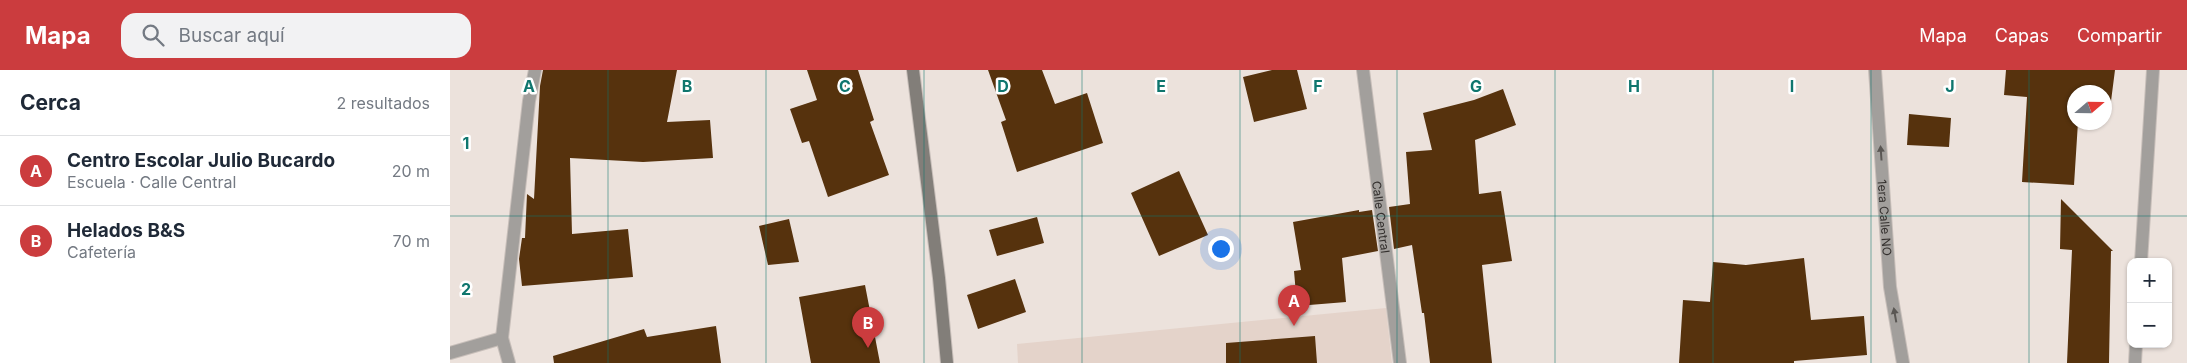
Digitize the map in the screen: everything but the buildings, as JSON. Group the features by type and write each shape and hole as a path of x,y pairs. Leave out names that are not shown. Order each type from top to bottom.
{"main road":[{"path":"913,70 939,278 947,363"}],"street":[{"path":"509,363 502,338 529,101 535,70"},
{"name":"Calle Central","path":"1363,70 1400,363"},
{"name":"1era Calle NO","path":"1875,70 1890,287 1903,363"},
{"path":"2141,258 2153,70"},
{"path":"2152,85 2158,70"},
{"path":"450,352 502,338"},
{"path":"2135,363 2136,348"}],"shaded area":[{"path":"1386,308 1392,363 1018,363 1017,344"}],"place":[{"name":"Centro Escolar Julio Bucardo","path":"1294,326"},
{"name":"Helados B&S","path":"868,348"}]}
